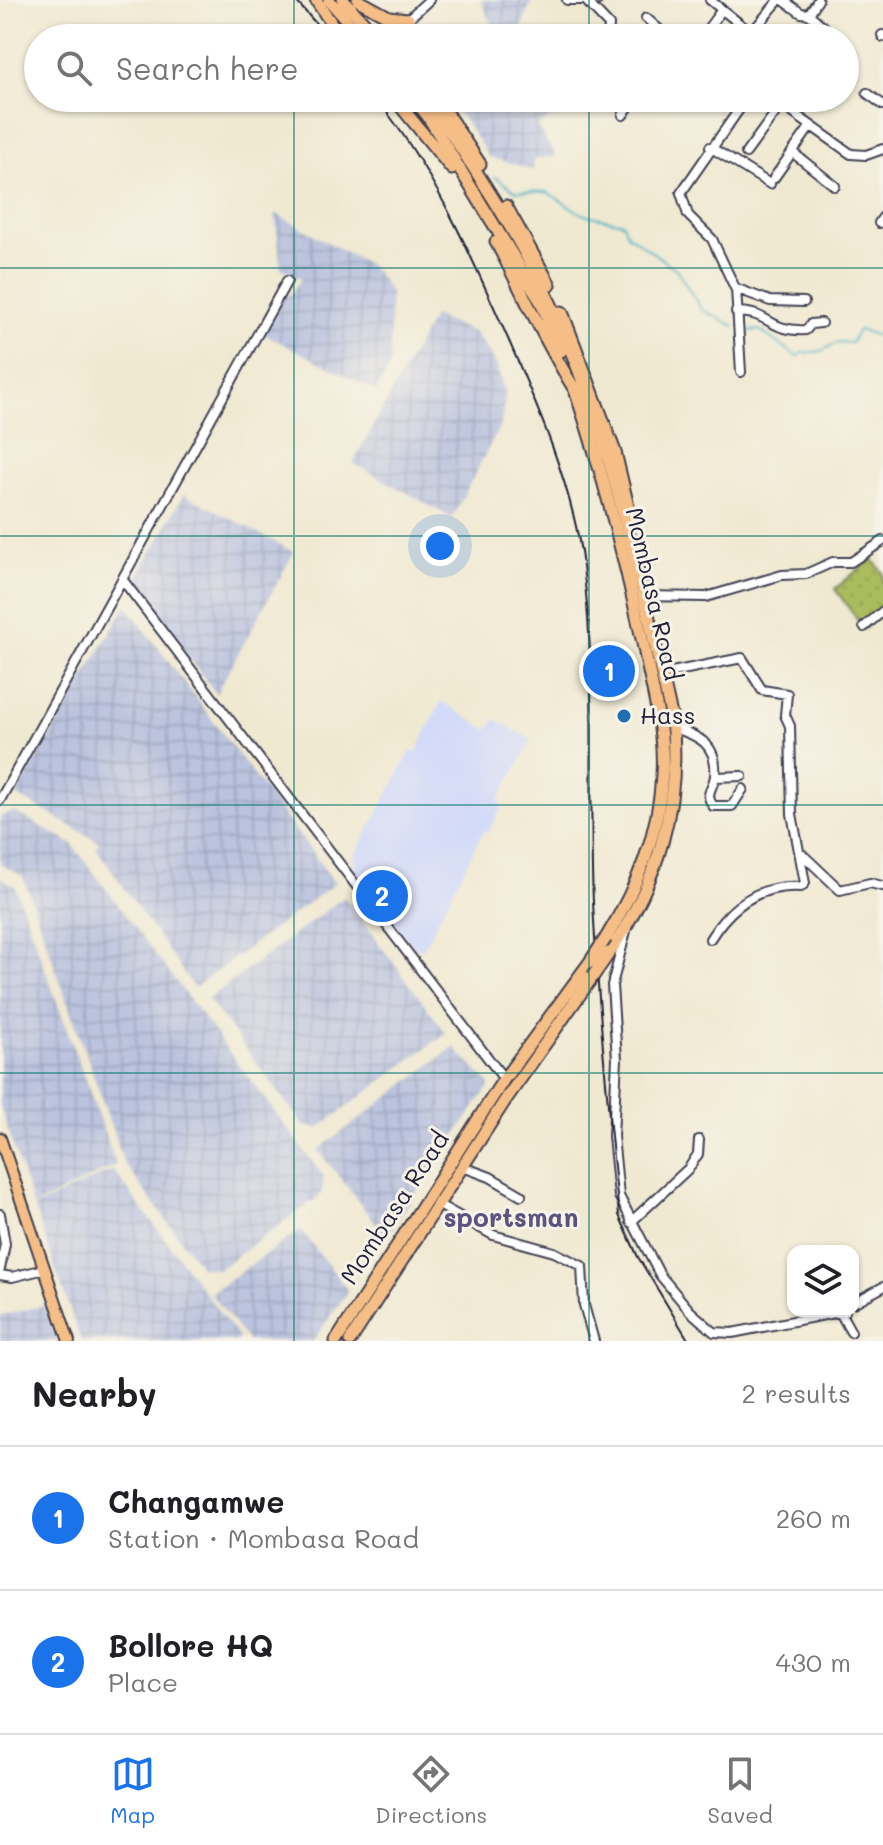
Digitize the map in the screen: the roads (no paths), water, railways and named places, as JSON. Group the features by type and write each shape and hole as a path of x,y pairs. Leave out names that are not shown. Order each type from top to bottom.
{"highway":[{"path":"316,0 332,24"},
{"path":"329,0 350,24"},
{"path":"343,0 370,24"},
{"path":"358,0 389,17 408,19 409,24"},
{"path":"406,112 445,159 492,234 538,320 554,358 577,393"},
{"name":"Mombasa Road","path":"336,1341 504,1079 590,962 631,895 653,841 663,755 617,525 577,393 541,302 425,112"},
{"name":"Mombasa Road","path":"350,1341 463,1167 627,927 658,862 668,828 676,753 662,674 601,439 554,312 484,181 437,112"},
{"path":"445,112 533,249 581,355 625,489 638,577"}],"main road":[{"path":"0,1138 69,1341"}],"street":[{"path":"402,24 429,0"},
{"path":"567,0 588,3 598,0"},
{"path":"710,0 736,24"},
{"path":"758,24 781,0 801,13 809,14 820,24"},
{"path":"809,14 818,0"},
{"path":"588,3 608,24"},
{"path":"711,24 721,11"},
{"path":"646,18 653,24"},
{"path":"867,93 883,105"},
{"path":"736,112 710,147 702,167 681,193 681,199 688,215 712,239 723,267 741,291 770,301 804,302"},
{"path":"746,153 769,112"},
{"path":"791,112 855,155 883,149"},
{"path":"710,147 772,181 810,127"},
{"path":"792,152 835,186"},
{"path":"0,800 287,281"},
{"path":"741,291 737,339 741,372"},
{"path":"739,314 761,315 784,331 806,330 811,324 821,323"},
{"path":"643,596 706,597 783,575 806,574 833,562 851,562 883,541"},
{"path":"122,579 504,1079"},
{"path":"864,627 883,611"},
{"path":"662,674 742,658 762,690 786,693 792,814 804,869 803,886 778,885 760,891 725,919 710,939"},
{"path":"673,728 704,738 715,777 708,792 713,806 732,806 743,789"},
{"path":"715,777 742,776"},
{"path":"798,851 840,890 866,883 882,886"},
{"path":"627,927 612,985 617,1059 612,1121 618,1192 631,1222 660,1275 690,1311 714,1332 732,1333 815,1317"},
{"path":"631,1222 689,1168 698,1154 699,1140"},
{"path":"463,1167 490,1177 521,1195"},
{"path":"439,1205 493,1235 554,1252 582,1266 584,1310 594,1341"},
{"path":"0,1214 5,1244 0,1269"},
{"path":"0,1275 12,1277 45,1269"},
{"path":"859,1300 883,1287"},
{"path":"845,1317 851,1332"}],"waterway":[{"path":"495,177 516,191 547,192 582,214 623,223 627,234 677,270 701,309 734,326"},
{"path":"743,332 759,330 798,357 801,353 822,351 838,342 851,343 858,330 883,337"}],"railway":[{"path":"295,0 316,24"},
{"path":"386,112 434,185 480,277 541,418 561,471 576,525 589,639 595,941 619,1215 638,1257 689,1341"}],"place":[{"name":"Changamwe","path":"609,671"},
{"name":"Hass","path":"624,716"},
{"name":"Bollore HQ","path":"382,896"}],"district":[{"name":"sportsman","path":"511,1218"}]}
